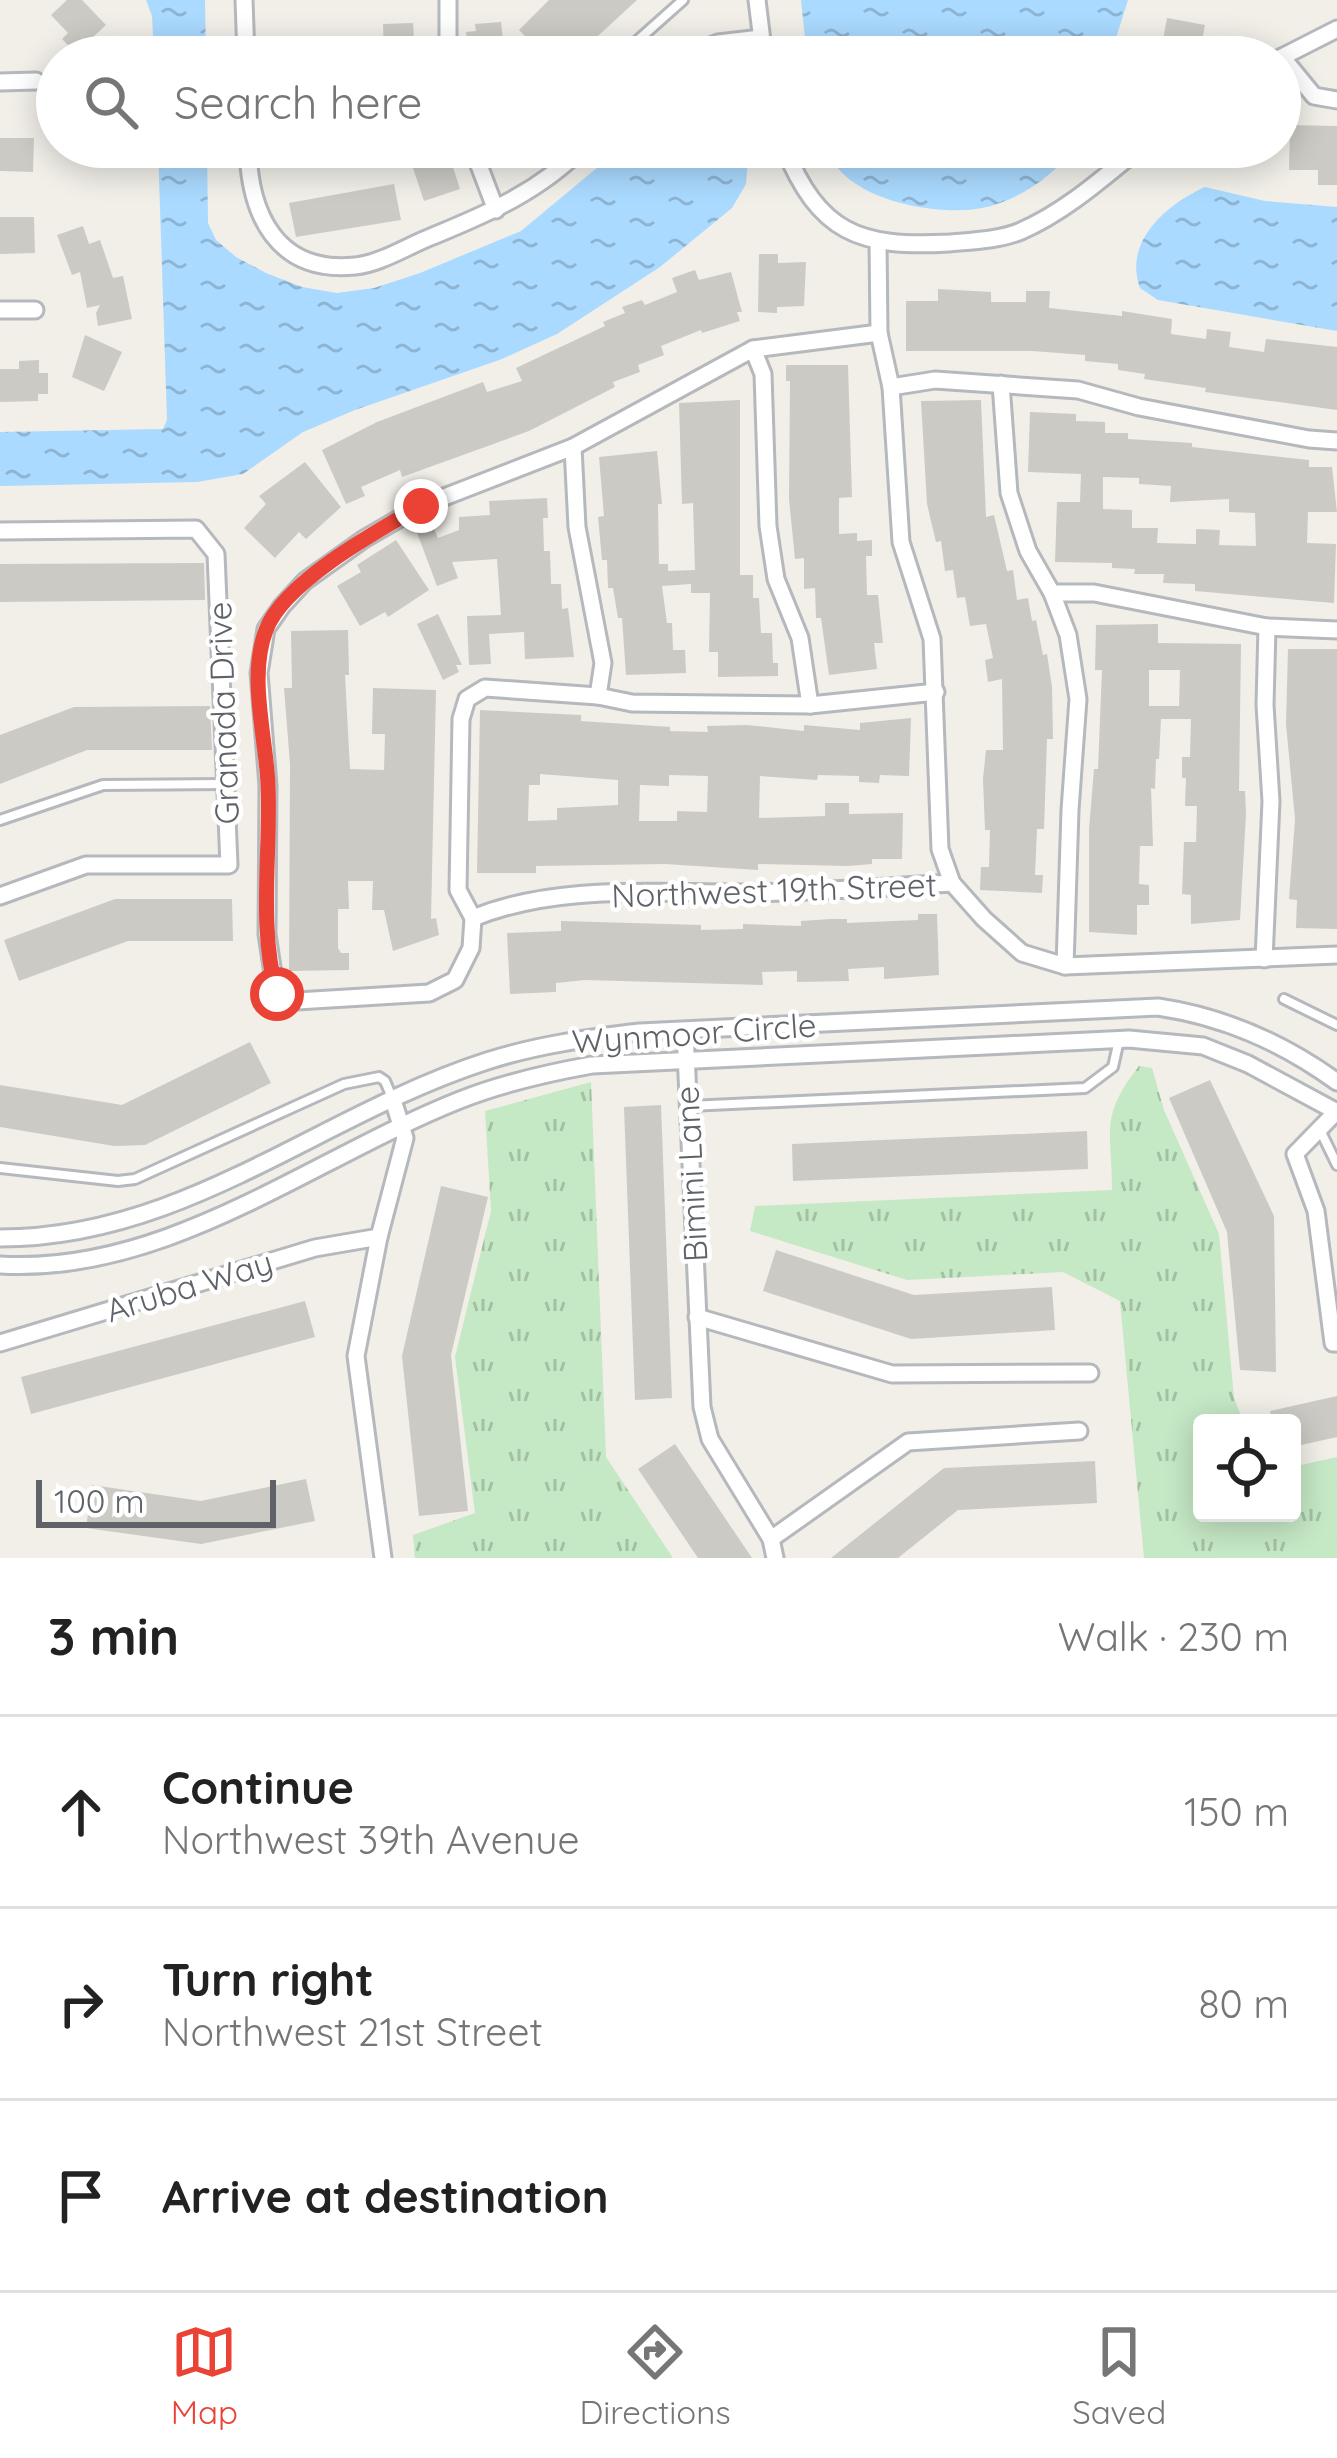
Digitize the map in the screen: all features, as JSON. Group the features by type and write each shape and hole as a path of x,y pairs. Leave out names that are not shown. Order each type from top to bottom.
{"street":[{"path":"244,0 245,36"},
{"path":"448,0 448,36"},
{"path":"757,0 761,36"},
{"path":"1301,47 1337,29"},
{"path":"0,82 36,81"},
{"path":"1301,81 1314,96 1337,100"},
{"path":"249,168 249,186 262,225 294,254 357,266 496,210 562,168"},
{"path":"480,168 496,210"},
{"path":"793,168 799,184 837,227 878,241 910,245 1017,233 1059,211 1114,168"},
{"path":"878,241 880,333 891,387 902,542 932,639 940,849 952,884"},
{"path":"0,310 34,310"},
{"path":"880,333 753,350 573,447 421,506 349,549 305,581 282,606 266,629 259,673 268,786 267,934 277,994 297,1001 429,993 455,980 471,948 473,918 458,890 461,718 467,699 485,688 632,703 810,705 936,692"},
{"path":"753,350 763,374 768,526 776,579 800,638 810,705"},
{"path":"891,387 935,380 1078,390 1309,440 1337,441"},
{"path":"1001,384 1009,493 1028,551 1052,593 1068,635 1078,699 1065,966"},
{"path":"573,447 577,526 603,663 598,696"},
{"name":"Granada Drive","path":"0,531 196,529 216,554 229,865 86,865 0,896"},
{"path":"1052,593 1094,593 1267,627 1337,630"},
{"path":"1264,959 1271,801 1265,705 1267,627"},
{"name":"Northwest 19th Street","path":"473,918 512,902 553,896 952,884 1022,953 1065,966 1337,955"},
{"name":"Wynmoor Circle","path":"0,1238 82,1233 165,1209 485,1061 563,1041 1158,1007 1196,1012 1244,1028 1300,1055 1337,1082"},
{"name":"Bimini Lane","path":"685,1031 702,1407 710,1439 771,1539 775,1558"},
{"name":"Wynmoor Circle","path":"0,1265 85,1260 142,1245 209,1220 462,1099 530,1077 592,1065 1119,1039 1203,1046 1337,1111"},
{"path":"382,1558 356,1356 405,1138 393,1100"},
{"path":"1337,1111 1295,1154 1316,1211 1333,1343 1337,1343"},
{"name":"Aruba Way","path":"0,1343 315,1248 380,1237"},
{"path":"698,1317 892,1374 1090,1373"},
{"path":"771,1539 908,1442 1078,1431"}],"lane":[{"path":"642,36 682,0"},
{"path":"0,820 103,785 226,784"},
{"path":"1285,999 1337,1025"},
{"path":"688,1106 1085,1088 1113,1067 1119,1039"},
{"path":"0,1168 135,1179 369,1076 386,1081 393,1100"},
{"path":"1319,1129 1337,1165"}],"green space":[{"path":"1139,1066 1152,1068 1164,1110 1219,1234 1234,1398 1240,1414 1193,1414 1193,1522 1301,1522 1301,1465 1337,1457 1337,1558 1144,1558 1120,1301 1063,1272 907,1280 750,1231 755,1206 1112,1190 1110,1125 1126,1084"},
{"path":"591,1082 606,1457 673,1558 415,1558 413,1535 475,1513 455,1357 491,1211 485,1111"}],"water":[{"path":"146,0 205,0 206,36 153,36"},
{"path":"801,0 1128,0 1117,36 805,36"},
{"path":"159,168 207,168 208,223 216,240 236,257 302,287 337,293 374,288 420,273 521,231 597,168 747,168 746,184 732,208 660,267 557,334 303,432 243,474 197,482 0,486 0,432 163,429 167,420"},
{"path":"838,168 1055,168 1022,193 995,205 962,210 892,200 850,180"},
{"path":"1205,187 1265,201 1337,207 1337,331 1158,300 1140,288 1138,255 1152,226 1176,203"}],"building":[{"path":"67,0 82,0 106,25 94,36 65,36 68,33 51,15"},
{"path":"549,0 637,0 598,36 525,36 519,30"},
{"path":"1167,18 1205,25 1203,36 1164,36"},
{"path":"501,22 503,36 466,36 466,32 476,31 475,24"},
{"path":"413,23 414,36 383,36 383,24"},
{"path":"1301,125 1337,126 1337,185 1318,185 1318,170 1289,170 1301,168"},
{"path":"0,138 34,138 33,172 0,171"},
{"path":"413,168 453,168 460,189 424,201"},
{"path":"394,184 401,220 296,237 289,203"},
{"path":"0,217 34,217 35,253 0,254"},
{"path":"83,226 89,244 100,240 113,278 123,276 132,319 98,326 100,305 87,308 80,272 72,275 57,235"},
{"path":"759,254 778,254 778,263 806,262 804,306 758,312"},
{"path":"695,270 699,280 731,272 740,321 661,346 664,355 638,365 640,372 613,382 615,387 529,431 402,477 400,470 361,487 365,496 346,504 322,450 377,422 483,382 487,392 522,381 516,368 605,326 603,322 625,313 622,307 642,300 645,305 677,292 672,278"},
{"path":"938,289 991,292 991,302 1026,302 1026,291 1050,291 1049,308 1172,319 1171,334 1206,339 1207,329 1231,332 1229,347 1264,352 1266,339 1337,347 1337,410 1144,379 1145,374 1118,370 1118,364 1085,361 1085,355 906,351 906,301 938,301"},
{"path":"85,335 122,352 104,391 72,377"},
{"path":"39,360 39,373 48,373 48,394 38,394 38,401 0,402 0,369 19,369 19,361"},
{"path":"786,365 848,365 852,497 839,498 839,534 857,533 857,541 872,540 872,556 866,556 867,595 878,595 883,643 874,643 877,669 829,675 821,618 816,618 815,588 804,589 804,558 795,559"},
{"path":"740,400 740,575 753,575 761,633 772,633 778,676 718,677 718,652 709,652 710,593 691,593 691,584 662,586 673,650 685,650 686,673 626,675 622,618 618,618 613,588 608,588 607,560 602,560 599,457 657,451 662,504 658,504 659,564 668,564 668,571 695,570 693,503 682,504 679,403"},
{"path":"981,400 986,517 994,515 1007,571 1013,570 1017,600 1028,598 1043,655 1047,654 1052,687 1053,739 1047,739 1044,829 1037,829 1035,875 1043,875 1042,893 980,890 981,867 989,867 983,779 986,750 1003,750 1002,679 988,682 985,660 993,658 986,624 970,626 965,597 957,598 953,570 945,571 941,541 936,542 927,504 921,401"},
{"path":"1030,412 1076,414 1076,421 1105,422 1105,433 1128,433 1128,439 1192,443 1192,447 1309,460 1309,467 1332,467 1337,512 1308,512 1307,543 1336,544 1334,603 1195,591 1195,584 1163,583 1164,574 1134,574 1135,569 1112,568 1112,563 1055,562 1057,502 1080,502 1081,474 1028,472","holes":["1103,477 1139,478 1139,484 1171,486 1170,502 1229,499 1229,512 1255,513 1256,546 1219,545 1220,530 1196,529 1196,544 1157,543 1158,528 1132,528 1132,510 1103,509"]},
{"path":"305,462 341,507 306,539 299,532 275,558 244,528 266,504 259,496"},
{"path":"547,498 544,551 550,551 551,584 561,584 562,609 568,608 574,657 525,659 524,632 489,634 491,664 469,665 467,616 501,615 497,559 452,562 458,578 437,586 416,530 432,524 438,538 459,530 459,517 490,515 489,501"},
{"path":"396,540 429,590 388,617 385,612 360,626 337,586 361,572 357,565"},
{"path":"204,563 205,600 0,602 0,564"},
{"path":"438,614 462,665 456,665 459,672 443,680 417,624"},
{"path":"1158,624 1158,643 1241,644 1239,791 1245,791 1246,814 1240,920 1191,924 1191,895 1182,894 1184,842 1196,842 1197,806 1185,806 1182,757 1190,757 1191,719 1161,719 1155,789 1151,788 1153,846 1140,846 1139,884 1149,885 1149,905 1137,905 1137,935 1089,932 1089,830 1094,769 1098,769 1102,670 1095,670 1096,625","holes":["1149,670 1180,670 1179,706 1149,706"]},
{"path":"348,630 349,675 345,675 350,769 384,770 385,734 372,734 373,688 436,690 431,919 436,918 439,935 393,951 384,910 372,910 373,881 348,881 349,909 338,909 338,948 349,953 349,970 289,971 290,764 284,688 292,688 291,631"},
{"path":"1288,649 1337,649 1337,929 1296,928 1297,900 1289,899 1295,819 1286,724"},
{"path":"210,706 212,750 87,750 0,784 0,735 74,707"},
{"path":"480,710 581,715 581,721 708,732 707,726 747,725 860,730 860,723 911,718 909,776 880,775 879,783 859,782 859,776 818,775 817,780 760,776 759,818 825,816 825,803 849,803 849,814 903,813 902,859 872,859 872,864 848,866 758,864 758,870 665,864 536,866 536,873 477,873","holes":["540,774 618,780 618,805 557,808 557,820 528,821 529,785 540,785","669,775 708,776 707,812 677,811 677,821 639,821 640,785 669,786"]},
{"path":"115,899 232,899 233,941 128,941 19,981 4,940"},
{"path":"918,914 937,914 939,975 884,979 884,967 848,969 849,981 797,982 797,971 762,972 763,985 585,980 556,983 556,992 510,994 507,933 561,931 561,921 701,925 701,930 743,929 743,924 801,926 801,921 831,919 847,919 847,923 918,920"},
{"path":"250,1042 271,1083 145,1145 114,1146 0,1127 0,1085 122,1105"},
{"path":"1210,1080 1274,1216 1276,1372 1240,1370 1227,1232 1169,1098"},
{"path":"661,1105 672,1398 635,1400 624,1107"},
{"path":"1087,1131 1088,1169 793,1181 792,1144"},
{"path":"441,1186 488,1197 451,1355 468,1511 419,1516 402,1356"},
{"path":"776,1250 914,1295 1052,1287 1055,1330 911,1339 763,1291"},
{"path":"305,1301 315,1337 31,1414 21,1377"},
{"path":"1337,1396 1337,1437 1301,1445 1301,1414 1270,1411"},
{"path":"675,1444 752,1558 698,1558 638,1469"},
{"path":"1095,1461 1097,1503 958,1510 898,1558 831,1558 944,1468"},
{"path":"306,1479 315,1521 201,1544 86,1528 92,1485 201,1501"}],"route":[{"path":"277,994 267,934 268,786 259,673 266,629 305,581 421,506"}]}
